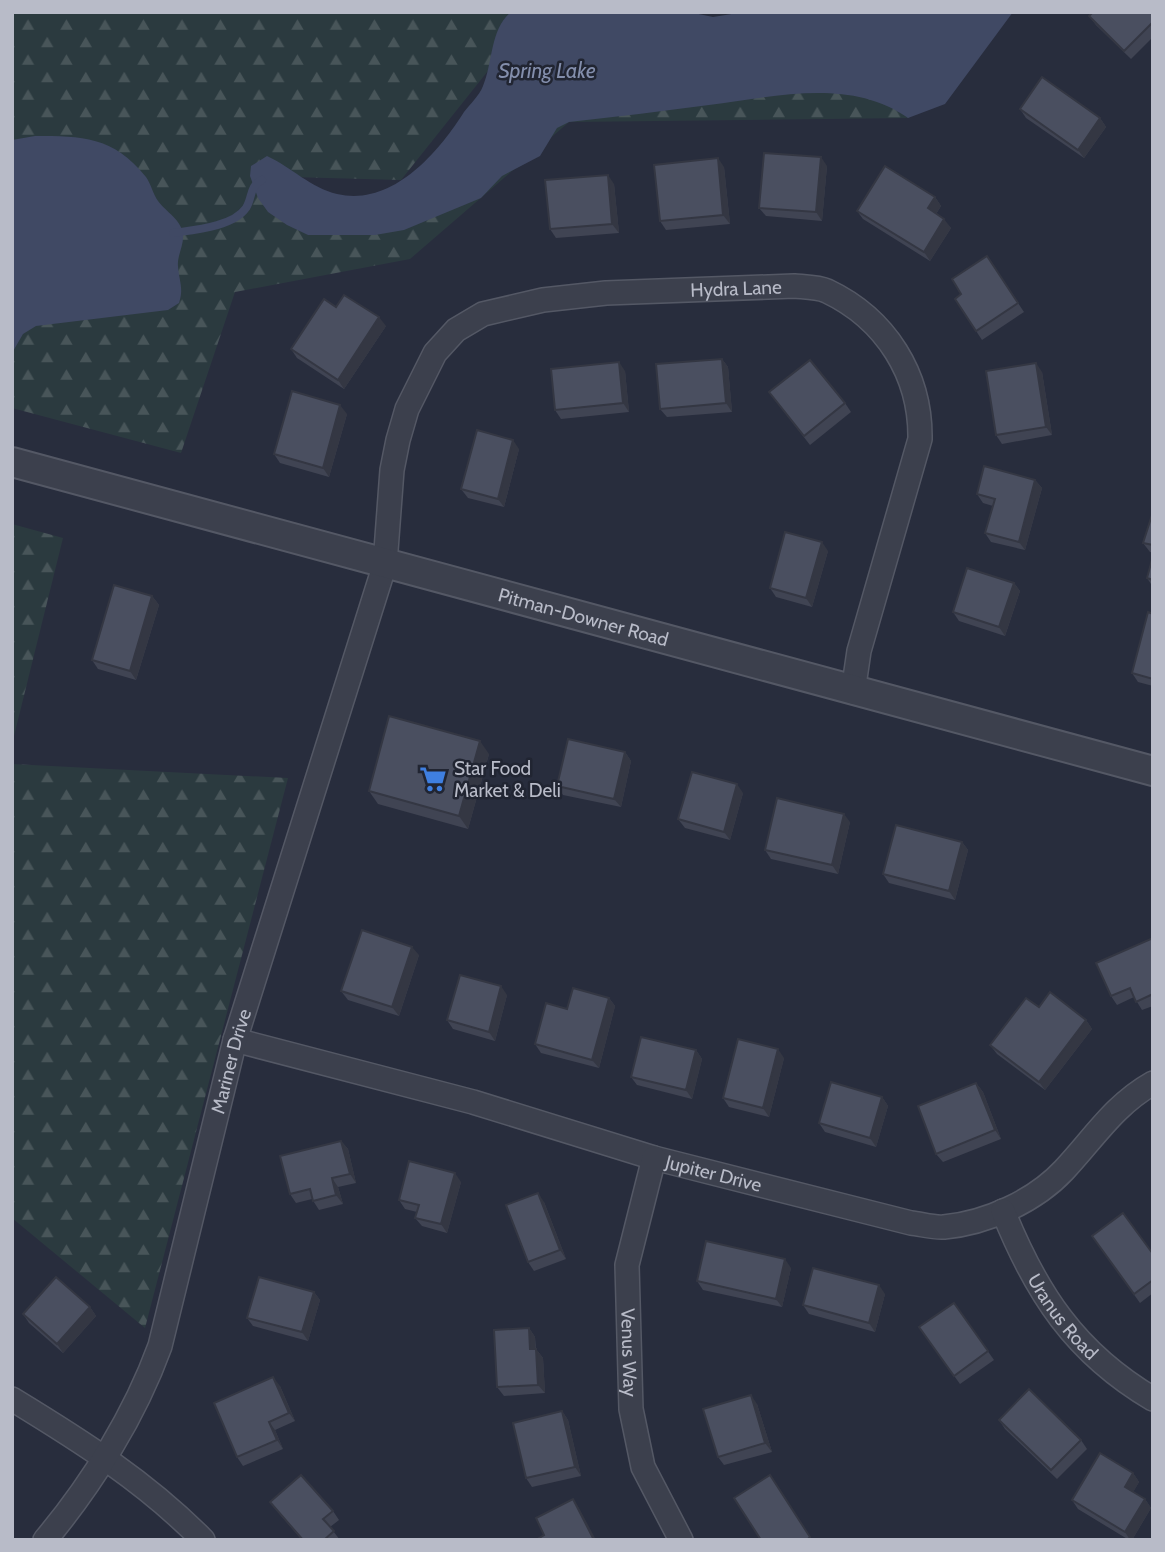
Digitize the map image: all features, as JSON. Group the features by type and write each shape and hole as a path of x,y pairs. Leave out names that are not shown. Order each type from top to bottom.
{"street":[{"name":"Hydra Lane","path":"385,564 392,470 407,409 435,353 456,330 483,314 575,296 731,287 794,286 825,290 876,327 897,351 912,379 921,409 920,439 859,650 853,692"},
{"name":"Pitman-Downer Road","path":"12,462 853,692 1153,771"},
{"name":"Mariner Drive","path":"45,1540 68,1512 104,1455 149,1376 160,1346 235,1040 385,564"},
{"name":"Jupiter Drive","path":"235,1040 473,1102 654,1158 943,1227 1003,1211 1045,1186 1064,1170 1111,1113 1153,1083"},
{"name":"Venus Way","path":"654,1158 627,1265 631,1409 643,1467 681,1540"},
{"name":"Uranus Road","path":"1003,1211 1035,1283 1065,1325 1094,1355 1153,1399"},
{"path":"12,1399 104,1455 176,1512 203,1540"}],"green space":[{"path":"12,12 535,12 401,180 251,176 308,235 597,74 987,44 908,118 569,122 410,259 235,292 181,453 12,408"},
{"path":"12,524 63,538 12,744"},
{"path":"12,764 288,778 145,1328 12,1218"}],"water":[{"name":"Spring Lake","path":"511,12 689,12 713,17 744,12 1013,12 945,104 908,118 885,105 862,98 811,93 569,122 557,128 540,156 502,176 481,198 404,230 375,235 308,235 268,212 258,198 250,176 251,166 267,156 318,187 337,194 357,196 376,192 394,185 411,173 441,144 479,93 499,28"},
{"path":"35,136 96,141 109,146 134,163 146,177 158,201 182,230 183,239 178,262 181,289 179,303 168,310 36,326 23,334 12,353 12,140"}],"building":[{"path":"1093,12 1153,12 1153,22 1124,51 1089,16"},
{"path":"1042,77 1100,118 1078,150 1020,109"},
{"path":"764,153 821,157 816,212 759,208"},
{"path":"718,158 723,215 660,221 654,165"},
{"path":"885,166 935,197 928,208 944,219 924,252 857,211"},
{"path":"608,175 612,224 550,229 545,180"},
{"path":"987,256 1018,303 976,331 955,299 961,294 952,279"},
{"path":"344,295 379,317 338,380 291,349 324,299 336,307"},
{"path":"722,359 726,403 660,409 656,364"},
{"path":"810,360 845,403 804,436 769,392"},
{"path":"619,362 623,403 555,410 551,369"},
{"path":"1036,363 1046,427 996,435 986,371"},
{"path":"292,391 340,405 323,468 274,454"},
{"path":"477,430 513,440 498,499 461,489"},
{"path":"984,466 1035,480 1019,542 985,533 995,499 977,494"},
{"path":"1153,515 1153,545 1143,543"},
{"path":"785,532 822,542 806,598 770,588"},
{"path":"1153,556 1153,580 1147,578"},
{"path":"967,568 1014,583 999,627 953,612"},
{"path":"114,585 152,596 130,671 92,660"},
{"path":"1148,612 1153,614 1153,679 1132,673"},
{"name":"Star Food Market & Deli","path":"389,716 480,741 459,816 369,791"},
{"path":"568,739 625,752 614,799 557,786"},
{"path":"692,772 737,784 724,832 678,819"},
{"path":"777,798 844,814 832,865 765,850"},
{"path":"896,825 962,842 949,891 883,874"},
{"path":"362,930 412,947 392,1007 341,991"},
{"path":"1153,938 1153,994 1136,1002 1130,988 1111,996 1096,963"},
{"path":"460,975 501,986 489,1032 447,1020"},
{"path":"573,988 609,998 592,1060 535,1044 546,1003 567,1009"},
{"path":"1050,992 1086,1020 1039,1082 990,1045 1026,998 1039,1007"},
{"path":"641,1037 696,1050 686,1090 631,1077"},
{"path":"738,1039 778,1049 763,1108 723,1098"},
{"path":"831,1082 882,1097 870,1138 819,1123"},
{"path":"976,1083 995,1130 936,1154 918,1106"},
{"path":"341,1141 350,1174 332,1178 336,1195 313,1201 310,1189 290,1194 280,1156"},
{"path":"409,1161 455,1173 441,1224 415,1218 419,1205 399,1200"},
{"path":"538,1193 560,1250 528,1262 506,1205"},
{"path":"1123,1213 1153,1254 1153,1280 1134,1294 1092,1236"},
{"path":"706,1241 785,1259 776,1299 697,1281"},
{"path":"813,1268 879,1285 869,1323 803,1305"},
{"path":"56,1277 90,1307 57,1344 23,1314"},
{"path":"259,1277 314,1292 302,1332 247,1318"},
{"path":"954,1303 988,1351 954,1376 919,1327"},
{"path":"529,1328 530,1349 536,1349 538,1385 497,1387 494,1330"},
{"path":"273,1377 289,1413 269,1422 277,1440 237,1457 214,1403"},
{"path":"1029,1389 1081,1440 1051,1470 999,1420"},
{"path":"751,1395 765,1443 718,1457 703,1409"},
{"path":"562,1411 575,1467 526,1478 513,1423"},
{"path":"1100,1453 1133,1473 1125,1487 1145,1499 1125,1532 1072,1500"},
{"path":"301,1475 333,1511 323,1519 334,1531 324,1540 303,1540 270,1502"},
{"path":"770,1475 810,1537 807,1540 761,1540 734,1498"},
{"path":"573,1499 594,1540 536,1540 544,1535 536,1518"}],"waterway":[{"path":"173,233 232,220 246,208 253,189 262,180"}],"place":[{"name":"Star Food Market & Deli","path":"433,779"}]}
